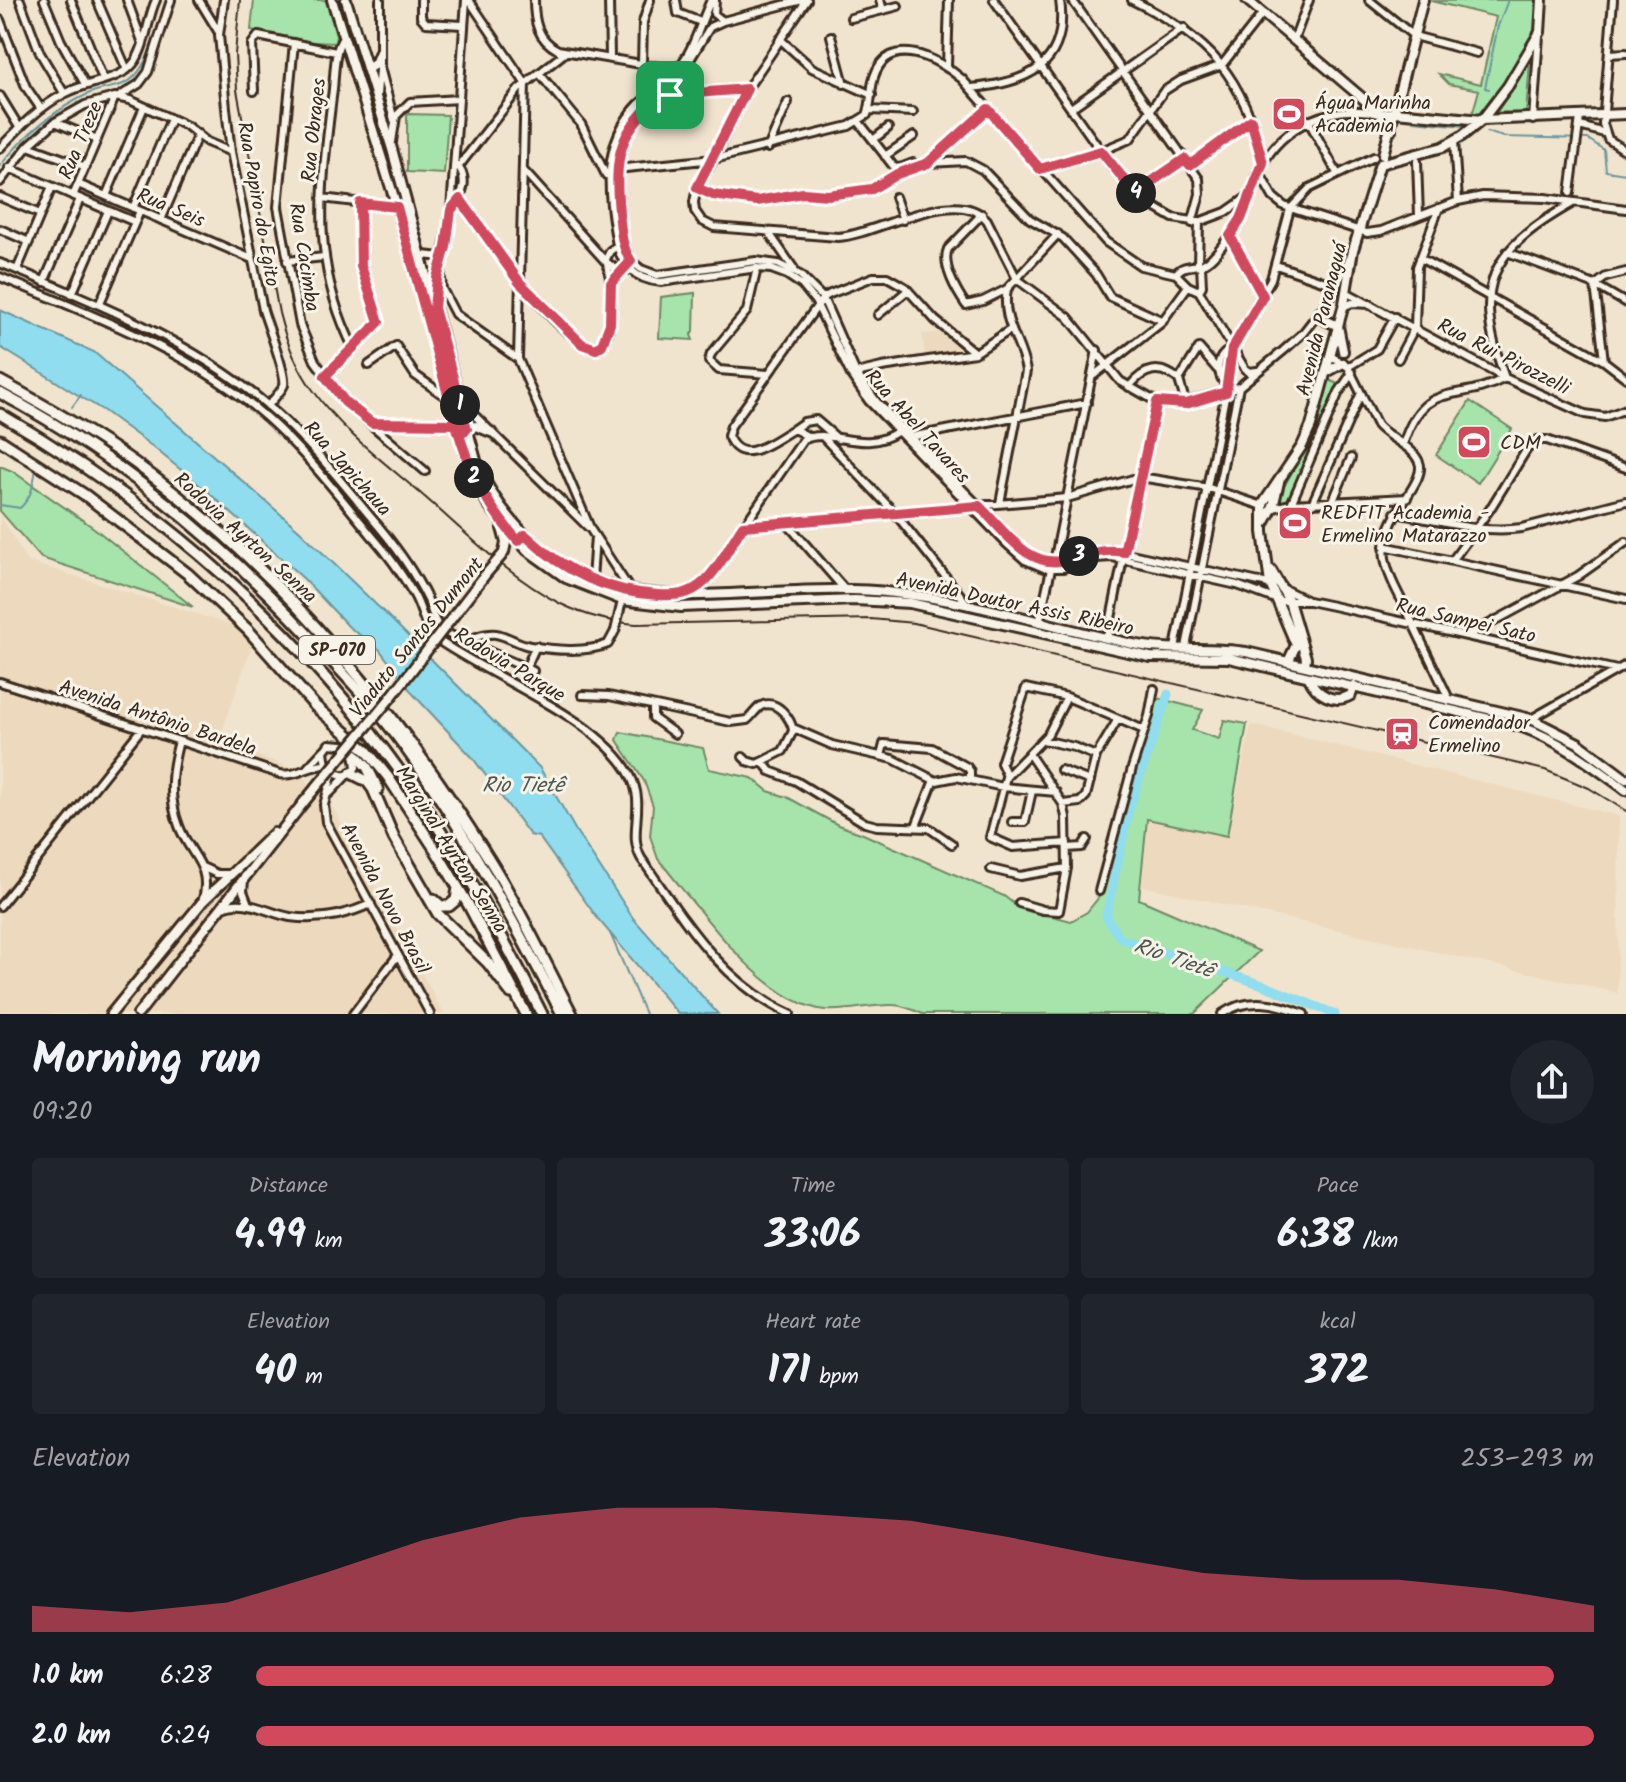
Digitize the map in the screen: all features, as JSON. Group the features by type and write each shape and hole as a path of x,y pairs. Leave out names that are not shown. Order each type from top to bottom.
{"highway":[{"name":"Rodovia Ayrton Senna","path":"0,381 135,463 274,581 325,636 386,708 451,800 491,863 572,1014"},
{"path":"21,392 28,403 82,437 86,445"},
{"name":"Rodovia Ayrton Senna","path":"0,393 86,445 155,494 226,552 272,596 386,722 459,827 562,1014"},
{"name":"Rodovia Ayrton Senna","path":"0,414 144,509 260,606 298,645 409,783 455,856 542,1014"},
{"name":"Marginal Ayrton Senna","path":"0,440 85,495 160,551 217,599 315,706 373,758 408,805 458,888 524,1011"},
{"path":"354,753 373,778 405,852 434,900 441,906 452,904 458,888"},
{"path":"348,775 367,781 373,789 394,838 438,914 488,963 524,1011"}],"main road":[{"name":"Avenida Doutor Assis Ribeiro","path":"332,0 454,399 474,479 497,517 566,578 621,603 681,607 855,600 910,603 1132,653 1229,658 1309,678 1355,682 1449,699 1531,719 1578,743 1626,779"},
{"name":"Avenida Doutor Assis Ribeiro","path":"346,0 422,255 454,399 456,424 463,431 489,489 521,538 561,565 592,580 632,592 681,596 846,591 896,593 969,606 1175,653 1186,647 1220,648 1288,662 1535,731 1573,751 1626,790"},
{"path":"1247,0 1381,114 1391,130"},
{"name":"Avenida Paranaguá","path":"1268,504 1281,476 1306,438 1327,372 1353,250 1391,130 1423,0"},
{"path":"1382,159 1430,151 1454,141 1482,120 1508,86 1540,32 1542,0"},
{"path":"367,69 375,64 379,54"},
{"path":"1381,114 1395,112 1580,124 1603,116 1626,114"},
{"path":"434,308 440,269"},
{"path":"1317,316 1338,326 1343,351"},
{"path":"1327,372 1348,367"},
{"path":"463,431 476,426 491,432"},
{"path":"1268,504 1263,526 1270,584 1295,642 1288,662"},
{"name":"Viaduto Santos Dumont","path":"497,517 506,538 504,553"},
{"name":"Viaduto Santos Dumont","path":"263,849 392,696 485,575 521,538"},
{"path":"1269,568 1289,601 1306,658 1305,666 1288,673"},
{"path":"681,607 696,596"},
{"path":"1309,678 1319,693 1341,700 1351,695 1355,682"},
{"path":"111,1014 203,901 228,874 263,849"},
{"path":"138,1014 263,849"}],"street":[{"path":"20,0 40,53 64,93"},
{"path":"44,0 61,41 85,84"},
{"path":"71,0 103,79"},
{"path":"97,0 127,70"},
{"path":"127,0 142,41"},
{"path":"0,148 19,127 64,93 127,70 136,59 156,0"},
{"path":"0,182 28,146 55,122 85,105 120,97 144,79 151,67 171,0"},
{"path":"199,0 219,35"},
{"name":"Rua Papiro do Egito","path":"224,0 219,35 231,152 270,336 285,376 282,389 268,406"},
{"path":"377,100 380,0"},
{"path":"421,0 421,17 426,23 463,25"},
{"path":"467,0 456,164 440,269 442,289 451,311 518,359"},
{"path":"467,0 525,83 518,359 593,533 632,592"},
{"path":"534,0 536,24 551,46 566,52 659,67 683,67"},
{"path":"609,0 610,58"},
{"path":"642,64 643,22 650,0"},
{"path":"676,0 678,13 701,22"},
{"path":"683,67 713,0"},
{"path":"713,0 714,14 723,21"},
{"path":"626,266 616,169 619,152 631,126 663,94 706,31 723,21 804,0"},
{"path":"804,0 747,89 697,188 695,211 708,225 769,233 853,237 952,206 967,208 982,214 989,223 1017,279 1068,317 1106,365 1129,387 1157,402 1186,404 1239,387 1294,341 1317,316 1337,286 1353,250"},
{"path":"880,0 883,10"},
{"path":"947,66 949,0"},
{"path":"994,0 1101,151 1135,193 1165,215 1196,222 1226,212 1249,196"},
{"path":"971,88 1006,83 1042,67 1057,46 1061,25 1060,0"},
{"path":"1072,0 1188,162 1201,185 1196,222 1203,271 1199,291"},
{"path":"1132,0 1184,28 1202,42 1222,65 1251,120 1263,163"},
{"path":"1294,40 1309,0"},
{"path":"1369,0 1414,36 1477,53"},
{"path":"1604,133 1613,0"},
{"path":"851,18 898,6"},
{"path":"1040,169 1130,139 1156,99 1172,85 1222,65 1263,13"},
{"path":"0,20 26,87 41,109"},
{"path":"1071,108 1184,28"},
{"path":"1533,120 1540,32"},
{"path":"831,36 844,84"},
{"path":"254,91 252,44 255,37 336,52 343,38"},
{"path":"780,39 803,62 872,95"},
{"name":"Rua Cacimba","path":"294,43 279,197 280,224 303,334 325,376 345,402 425,471"},
{"name":"Rua Obrages","path":"336,52 322,198 324,257 333,299 354,349"},
{"path":"456,164 525,83 566,52"},
{"path":"616,169 714,159 768,148 859,122 870,110 878,67 888,56 897,52 916,54 947,66 971,88 1040,169 1116,250 1141,266 1176,274 1188,286 1199,291 1248,371 1260,370"},
{"path":"1609,54 1626,53"},
{"path":"380,67 394,120 392,149"},
{"path":"659,67 668,84 685,95"},
{"path":"539,73 581,124 608,178"},
{"path":"336,76 354,74"},
{"path":"626,266 615,247 608,178 610,158 619,132 632,112 653,92 668,84"},
{"path":"653,92 685,95 747,89"},
{"path":"0,96 19,127"},
{"path":"120,97 193,129 207,142 231,152"},
{"name":"Rua Treze","path":"44,282 77,197 78,184 120,97"},
{"path":"394,120 410,102 459,99"},
{"path":"768,148 788,102"},
{"path":"106,196 144,107"},
{"path":"928,163 988,109"},
{"path":"870,110 913,112"},
{"path":"1176,274 1179,269 1200,264 1230,236 1241,219 1263,163 1282,140 1308,120 1345,111 1381,114"},
{"path":"99,305 135,222 171,119"},
{"path":"1135,193 1251,120"},
{"path":"1308,120 1337,173"},
{"path":"55,122 97,140"},
{"path":"859,122 898,169 913,163"},
{"path":"1570,193 1580,124 1604,133 1613,144 1626,151"},
{"path":"873,140 888,128"},
{"path":"161,220 198,134"},
{"path":"885,156 914,136"},
{"path":"1454,141 1458,201"},
{"path":"28,146 86,167"},
{"path":"1186,647 1208,488 1232,349 1263,296 1276,265 1290,209 1307,190 1337,173 1382,159"},
{"path":"697,188 713,195 757,201 803,193 828,195 872,189 897,174 928,163 966,161 978,167 1030,219 1058,234 1096,274 1110,297 1163,321"},
{"path":"1417,161 1419,216"},
{"path":"451,210 460,199 464,176 456,164"},
{"path":"9,168 135,222"},
{"path":"460,199 520,283 576,339 587,347 599,348 606,340 611,310 611,283 606,262 523,170"},
{"path":"1259,172 1273,197 1290,209 1367,233 1381,231 1458,201 1496,196 1626,209"},
{"name":"Rua Seis","path":"78,184 252,259"},
{"path":"17,270 52,187"},
{"path":"0,197 40,214"},
{"path":"895,197 903,220"},
{"path":"322,198 397,207"},
{"path":"1403,445 1412,420 1424,404 1492,385 1505,378 1492,335 1488,295 1497,271 1507,252 1530,230 1574,202"},
{"path":"325,376 377,327 379,320 361,266 360,203"},
{"path":"1398,359 1415,327 1417,267 1439,208"},
{"path":"72,294 108,211"},
{"path":"1226,212 1236,213 1241,219"},
{"path":"982,214 945,255 964,305 974,304 1007,289 1058,234"},
{"path":"1363,221 1381,231"},
{"path":"0,229 29,242"},
{"path":"769,233 796,272"},
{"path":"1230,236 1263,296"},
{"path":"591,245 601,250 615,247"},
{"path":"606,262 615,247"},
{"path":"1507,252 1595,285 1626,303"},
{"path":"422,255 443,257"},
{"path":"287,261 324,257"},
{"name":"Rua Rui Pirozzelli","path":"1420,258 1604,361 1626,378"},
{"name":"Rua Abel Tavares","path":"626,266 657,275 756,261 778,264 796,272 823,298 856,373 876,401 1025,552 1052,566"},
{"path":"606,262 626,266"},
{"name":"Rua Japichaua","path":"0,263 148,328 212,364 268,406 386,534 424,591 439,627 529,669 536,646"},
{"path":"1276,265 1337,286"},
{"path":"611,283 626,266"},
{"name":"Rua Abel Tavares","path":"626,266 636,275 661,282 757,268 771,269 794,279 818,306 856,384 897,432 1020,556 1032,564 1052,566"},
{"path":"757,268 747,311 711,354 709,361 719,370 768,374"},
{"path":"1595,285 1606,277 1626,272"},
{"path":"838,439 829,428 816,420 804,422 751,452 740,451 729,440 731,426 823,298 877,275 887,277 908,290 933,318 975,353"},
{"name":"Rodovia Parque","path":"0,277 130,331 164,349 223,385 277,428 396,565 435,638 574,721 612,750 628,770 638,791 636,844 641,858 715,960 731,977 790,1014"},
{"path":"1595,285 1604,361"},
{"path":"1092,377 1163,321 1188,286"},
{"path":"1000,503 1026,371 1006,314 1007,289"},
{"path":"878,315 908,290"},
{"name":"Rua Rui Pirozzelli","path":"1346,292 1505,378 1585,414 1605,417 1626,409"},
{"path":"1343,307 1352,303 1372,304"},
{"path":"1289,504 1348,367 1377,349 1395,317"},
{"path":"856,373 975,353 1010,330"},
{"path":"1334,343 1343,351 1377,425 1384,434 1417,457 1420,467 1407,498 1387,529 1384,546 1388,570 1449,699"},
{"path":"369,365 396,346 415,375 454,399 491,432 593,533 592,580"},
{"path":"1179,380 1199,348 1217,369 1227,389"},
{"path":"1217,369 1224,353 1232,349"},
{"path":"1039,623 1097,350"},
{"path":"1331,356 1348,367"},
{"path":"1129,387 1140,374 1151,369 1164,371 1179,380 1186,404"},
{"path":"1175,653 1218,491 1239,387"},
{"path":"1312,504 1361,393"},
{"path":"1107,638 1157,402"},
{"path":"909,437 1087,403"},
{"path":"372,423 456,424"},
{"path":"794,429 809,437 871,442 897,432"},
{"path":"696,596 795,450 809,437"},
{"path":"823,437 894,512 969,606"},
{"path":"1452,561 1527,449 1538,440 1547,440 1626,468"},
{"path":"1332,503 1351,458"},
{"path":"743,526 1067,498 1140,477 1208,488 1248,502 1268,504 1407,498"},
{"path":"557,497 568,496 573,488"},
{"path":"1395,513 1475,529 1522,528 1626,501"},
{"path":"785,521 846,591"},
{"path":"1467,636 1578,576 1626,542"},
{"path":"1384,546 1626,599"},
{"path":"1052,566 1096,550 1247,584 1270,584"},
{"path":"681,596 705,581"},
{"path":"1247,584 1277,600"},
{"name":"Rua Sampei Sato","path":"1270,584 1309,601 1617,670"},
{"name":"Rua Sampei Sato","path":"1277,600 1309,601"},
{"path":"471,640 495,634 536,646 590,649 608,644 615,631 621,603"},
{"path":"1531,719 1626,665"},
{"name":"Avenida Antônio Bardela","path":"0,682 280,774 292,775 313,765 326,765"},
{"path":"1007,776 1001,763 1026,688 1067,697 1144,730"},
{"path":"1099,891 1154,689"},
{"path":"582,695 609,696 737,722 747,720 760,707 769,704 787,716 793,728 832,745 893,759 934,780 952,776 1003,787 1056,792"},
{"path":"1067,697 1043,740 1007,776 990,837 1013,847 1082,847 1087,839"},
{"path":"653,707 653,718 675,734"},
{"path":"1063,804 1080,802 1086,796 1096,756 1118,719"},
{"path":"0,906 142,728"},
{"path":"743,757 752,763 763,762 785,748 793,728"},
{"path":"1043,740 1096,756"},
{"path":"179,741 171,773 172,797 179,826 202,867 207,883 203,901"},
{"path":"307,769 329,744 337,744 354,753 356,767 328,796"},
{"path":"881,756 884,744 932,748 967,767 970,779"},
{"path":"324,750 326,765 333,772 348,775"},
{"path":"1019,903 1059,911 1067,868 1063,804 1029,754"},
{"path":"763,762 770,771 796,781 865,823 884,827 929,828 952,844"},
{"path":"1061,770 1090,781"},
{"name":"Avenida Novo Brasil","path":"333,772 324,805 326,822 430,1014"},
{"path":"916,826 934,780"},
{"path":"1012,822 1025,822 1032,791"},
{"path":"202,867 217,874 228,874"},
{"path":"991,869 1020,876 1067,868"},
{"path":"246,875 243,891 248,904"},
{"path":"220,909 233,903 248,904 278,914 305,918 333,916 371,904"},
{"path":"353,1014 398,955"},
{"path":"1222,1014 1234,1007 1263,1002 1304,1014"}],"shaded area":[{"path":"938,332 959,344 959,353 925,358 922,334"},
{"path":"0,514 27,561 235,626 252,645 219,741 295,769 335,811 444,1014 0,1014"},
{"path":"1251,724 1619,816 1618,993 1142,886 1148,821 1228,836"}],"green space":[{"path":"254,0 326,0 336,35 335,43 312,42 251,30"},
{"path":"1539,0 1534,32 1520,62 1480,115 1472,115 1479,90 1449,84 1439,74 1481,84 1496,17 1431,1"},
{"path":"1530,62 1526,113 1497,112"},
{"path":"407,114 448,115 444,174 407,172"},
{"path":"695,293 693,340 659,338 661,297"},
{"path":"1329,380 1338,384 1288,499 1282,501 1279,496 1309,440"},
{"name":"CDM","path":"1470,401 1512,429 1478,483 1436,455"},
{"path":"0,466 12,471 94,528 193,607 41,558 0,511"},
{"path":"1157,698 1203,710 1192,730 1219,739 1224,720 1247,724 1227,836 1147,819 1139,899 1259,951 1194,1014 923,1014 897,1005 825,1010 801,1003 778,990 732,949 658,859 650,836 653,806 644,781 617,740 620,732 703,748 709,769 752,778 768,791 787,797 838,825 1004,896 1018,907 1071,921 1087,912 1103,892"}],"water":[{"name":"Rio Tietê","path":"0,310 94,352 300,531 393,621 540,768 576,831 633,918 718,1014 678,1014 598,919 539,837 530,835 472,757 414,695 379,649 349,627 304,579 153,447 104,411 0,347"}],"waterway":[{"path":"1489,89 1485,88 1498,26 1508,0"},
{"path":"0,166 19,143 52,115 90,93 125,83 135,76 150,50 167,3"},
{"path":"1413,121 1464,126"},
{"path":"1486,132 1504,137 1588,139 1604,150 1606,171 1626,174"},
{"path":"72,407 81,395"},
{"name":"Rio Tietê","path":"1180,640 1230,401"},
{"path":"0,505 20,508 30,495 36,469"},
{"name":"Rio Tietê","path":"1168,694 1130,806 1106,917 1120,938 1263,985 1335,1014"},
{"path":"610,933 645,1014"}],"railway":[{"path":"240,0 235,54 237,90 279,313 297,363 325,406 352,434 491,556 543,594 588,615 636,624 871,619 914,623 1545,770 1589,788 1626,811"}],"place":[{"name":"Água Marinha Academia","path":"1289,114"},
{"name":"CDM","path":"1474,442"},
{"name":"REDFIT Academia - Ermelino Matarazzo","path":"1295,523"},
{"name":"Comendador Ermelino","path":"1402,734"}],"route":[{"path":"670,95 663,94 640,114 619,152 616,180 621,234 631,261 611,283 610,324 606,340 599,348 592,349 582,344 520,283 460,199 451,210 434,308 467,429 459,434 456,424 372,423 345,402 325,376 379,322 362,274 360,203 397,207 431,329 456,424 457,428 465,457 474,479 489,506 518,541 525,535 543,552 576,573 623,591 681,596 705,581 743,526 979,506 1025,552 1041,561 1068,560 1096,550 1124,552 1157,402 1186,404 1226,392 1232,349 1263,296 1230,236 1241,219 1263,163 1251,120 1190,165 1185,159 1135,193 1101,151 1040,169 988,109 928,163 897,174 872,189 828,195 803,193 757,201 713,195 697,188 747,89 670,95"}]}
